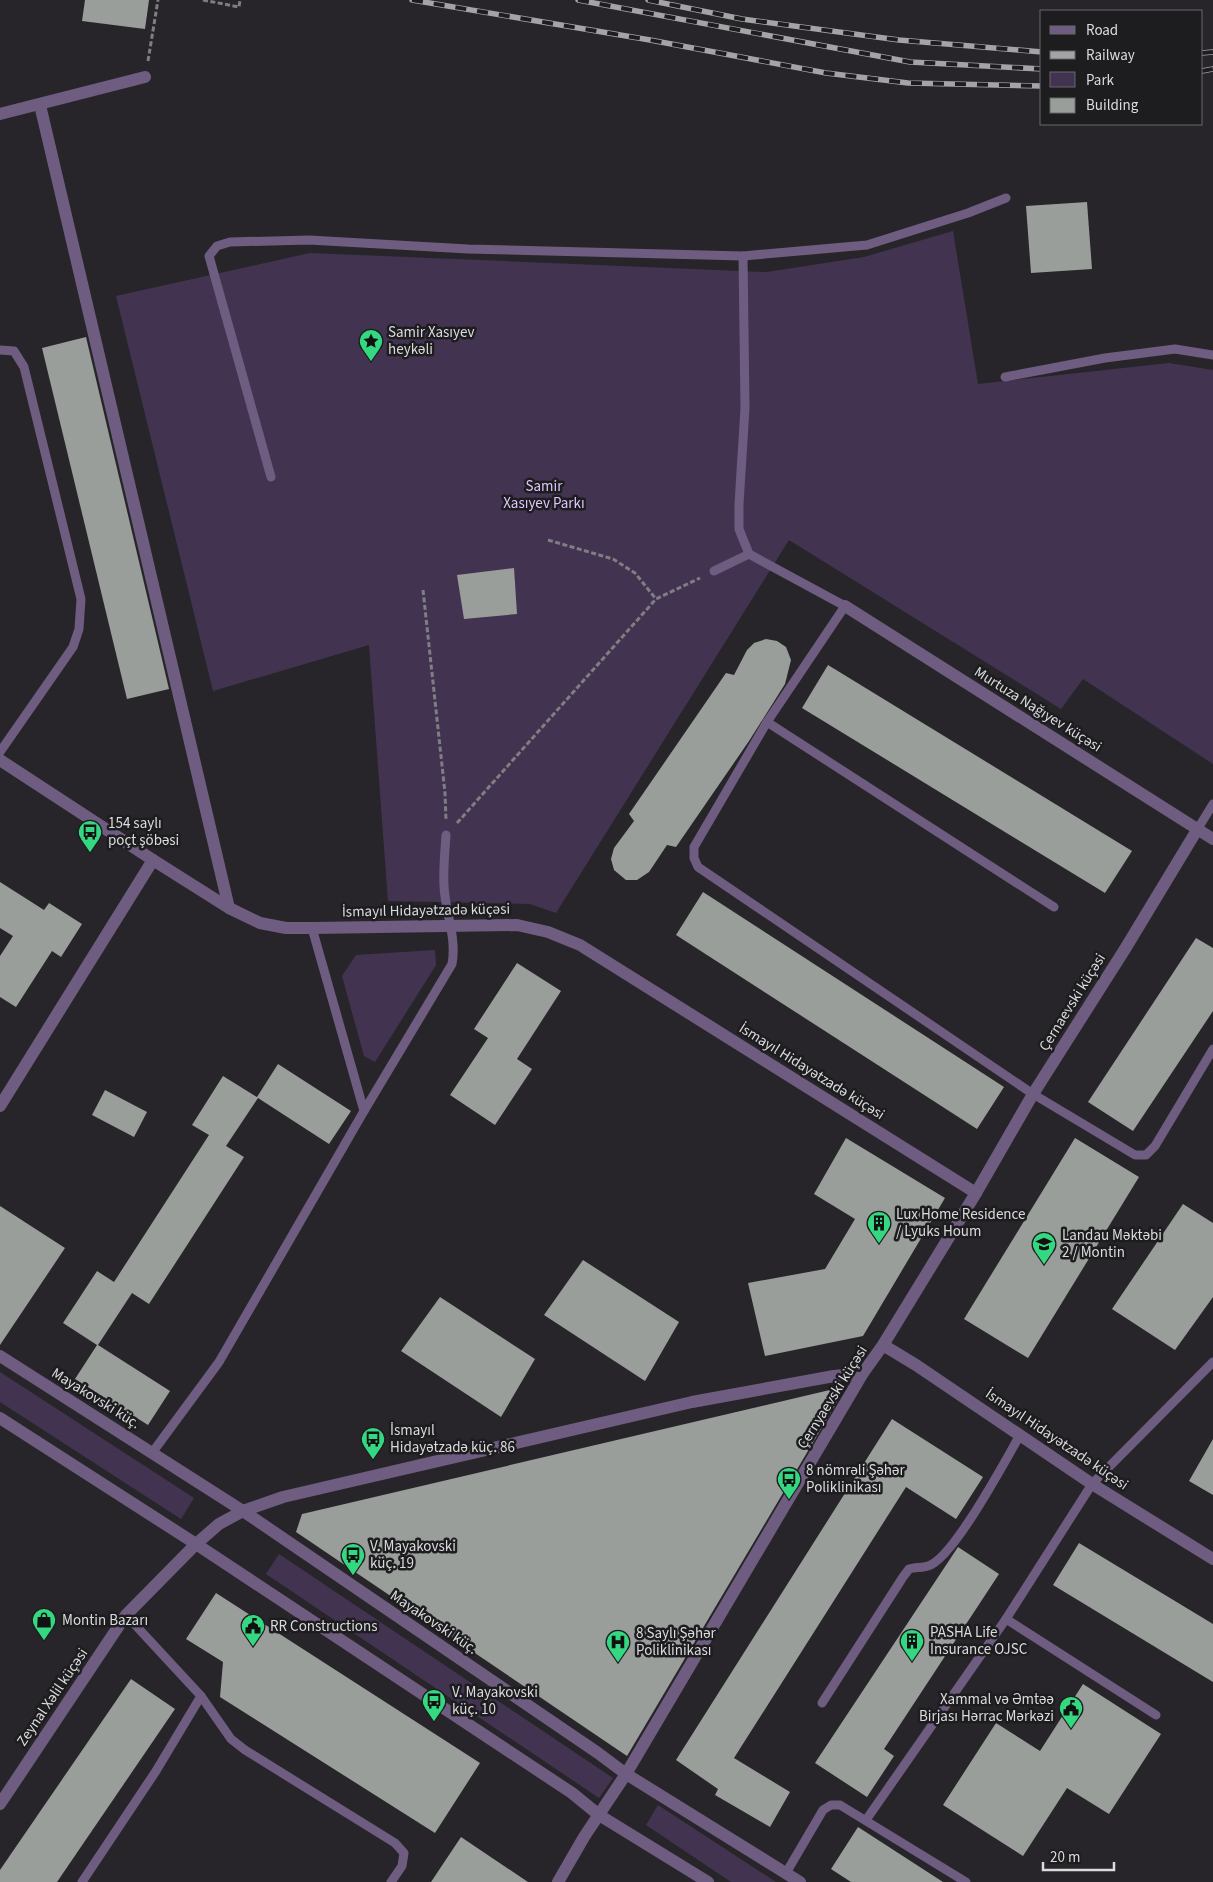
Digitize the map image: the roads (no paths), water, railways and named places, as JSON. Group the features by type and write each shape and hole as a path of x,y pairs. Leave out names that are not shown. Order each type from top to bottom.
{"street":[{"path":"0,114 145,77"},
{"path":"40,105 229,908"},
{"name":"Murtuza Nağıyev küçəsi","path":"845,606 1213,840"},
{"name":"İsmayıl Hidayətzadə küçəsi","path":"0,760 229,908 260,923 286,928 517,925 548,932 580,945 976,1193"},
{"name":"Çernaevski küçəsi","path":"976,1193 1033,1094 1125,950 1197,830"},
{"path":"0,1106 153,860"},
{"name":"Çernyaevski küçəsi","path":"558,1882 626,1774 863,1373 883,1345 976,1193"},
{"name":"İsmayıl Hidayətzadə küçəsi","path":"883,1345 916,1365 1092,1484 1213,1559"},
{"name":"Mayakovski küç.","path":"0,1356 244,1511 626,1774 800,1882"},
{"name":"Zeynal Xəlil küçəsi","path":"0,1804 126,1614 196,1544 219,1524 244,1511 283,1497 692,1402 834,1376 863,1373"},
{"path":"0,1418 196,1544 572,1793 599,1815 708,1882"}],"lane":[{"path":"271,477 209,256 217,246 230,242 309,240 468,249 743,256 867,245 1006,198"},
{"path":"743,256 745,408 739,529 749,554 845,606 767,722 694,847 694,858 698,867 1033,1094 1135,1155 1146,1155 1155,1146 1213,1049"},
{"path":"1006,378 1105,358 1175,349 1213,354"},
{"path":"0,350 14,351 24,367 82,599 79,629 73,647 0,752"},
{"path":"714,571 749,554"},
{"path":"767,722 1054,907"},
{"path":"1197,830 1213,804"},
{"path":"152,1453 220,1362 364,1111 452,964 454,954 452,925 444,886 446,835"},
{"path":"312,928 364,1111"},
{"path":"866,1820 1006,1619 1092,1484 1213,1362"},
{"path":"822,1703 909,1569 928,1566 937,1561 964,1530 1020,1435"},
{"path":"126,1614 201,1696 231,1739 245,1750 395,1843 404,1853 402,1866 392,1882"},
{"path":"1006,1619 1156,1715"},
{"path":"82,1882 156,1771 201,1696"},
{"path":"786,1873 823,1810 831,1805 840,1805 966,1882"}],"railway":[{"path":"412,0 650,40 826,73 908,83 1040,86"},
{"path":"578,0 910,62 1040,69"},
{"path":"648,0 742,19 899,40 1040,52"},
{"path":"1203,53 1213,52"},
{"path":"1203,71 1213,69"}],"place":[{"name":"Samir Xasıyev heykəli","path":"371,362"},
{"name":"154 saylı poçt şöbəsi","path":"90,853"},
{"name":"Lux Home Residence / Lyuks Houm","path":"879,1244"},
{"name":"Landau Məktəbi 2 / Montin","path":"1044,1265"},
{"name":"İsmayıl Hidayətzadə küç. 86","path":"373,1460"},
{"name":"8 nömrəli Şəhər Poliklinikası","path":"789,1500"},
{"name":"V. Mayakovski küç. 19","path":"353,1576"},
{"name":"Montin Bazarı","path":"44,1641"},
{"name":"RR Constructions","path":"253,1647"},
{"name":"PASHA Life Insurance OJSC","path":"912,1662"},
{"name":"8 Saylı Şəhər Poliklinikası","path":"618,1663"},
{"name":"V. Mayakovski küç. 10","path":"434,1722"},
{"name":"Xammal və Əmtəə Birjası Hərrac Mərkəzi","path":"1071,1729"}],"park label":[{"name":"Samir Xasıyev Parkı","path":"544,494"}]}
